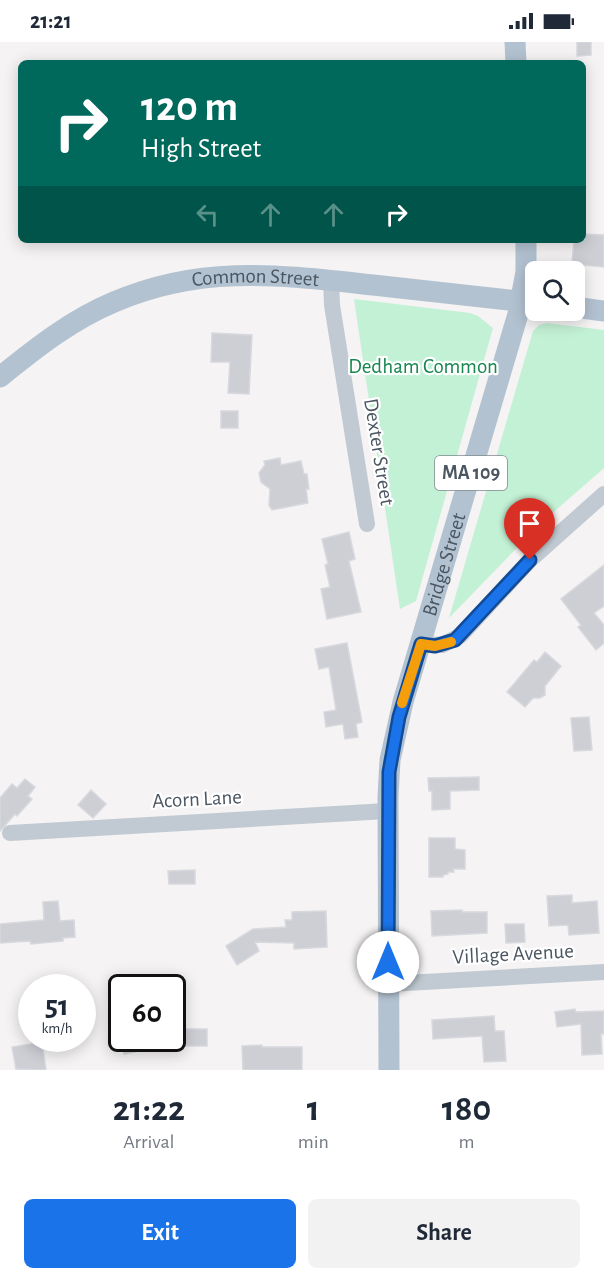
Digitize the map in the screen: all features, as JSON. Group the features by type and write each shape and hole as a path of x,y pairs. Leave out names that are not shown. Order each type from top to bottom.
{"main road":[{"path":"515,42 516,60"},
{"name":"Bridge Street","path":"526,243 526,261"},
{"name":"Common Street","path":"0,377 72,323 116,301 162,285 194,278 226,275 282,276 525,302"},
{"path":"585,308 604,311"},
{"name":"Bridge Street","path":"421,644 525,312"},
{"name":"MA 109","path":"389,1070 387,811 389,772 392,747 403,702 421,644"}],"street":[{"name":"Dexter Street","path":"331,280 332,305 368,524"},
{"path":"421,644 442,645 460,636 530,560 604,494"},
{"name":"Acorn Lane","path":"10,832 387,811"},
{"name":"Village Avenue","path":"388,984 604,972"}],"green space":[{"name":"Dedham Common","path":"354,299 470,313 478,316 493,328 416,601 400,609"},
{"name":"Dedham Common","path":"547,323 604,330 604,468 540,524 449,618 533,331 539,325"}],"building":[{"path":"577,42 591,42 591,55 577,56"},
{"path":"586,234 604,235 604,267 585,265 585,261 572,261 574,243 586,243"},
{"path":"212,333 252,335 249,394 228,393 230,362 211,362"},
{"path":"221,411 238,411 238,428 221,428"},
{"path":"280,458 281,465 301,461 304,474 307,474 308,503 272,510 269,505 270,489 261,482 259,473 265,465 264,461"},
{"path":"349,532 355,559 349,561 361,612 327,619 321,589 330,587 325,565 328,564 322,539"},
{"path":"604,565 604,606 594,613 604,625 604,643 596,650 578,627 581,625 561,599"},
{"path":"347,643 362,722 356,724 358,737 345,739 343,724 326,727 324,712 336,710 329,667 319,669 315,649"},
{"path":"545,652 561,666 545,686 545,695 533,698 525,707 507,692 534,660 537,662"},
{"path":"589,717 592,750 574,751 571,718"},
{"path":"479,777 479,790 450,791 450,809 432,810 432,791 429,791 428,778"},
{"path":"25,779 35,787 28,796 32,799 0,831 0,798 12,784 17,788"},
{"path":"91,790 106,804 93,818 78,805"},
{"path":"429,838 455,838 455,849 465,850 465,869 453,869 454,872 448,872 443,877 429,877"},
{"path":"195,870 195,884 169,884 168,871"},
{"path":"572,895 572,903 597,901 599,933 569,935 568,925 549,926 547,896"},
{"path":"58,901 60,921 74,920 75,937 63,938 63,941 31,944 30,941 0,943 0,924 44,920 43,902"},
{"path":"462,910 462,912 487,912 487,933 432,936 431,911"},
{"path":"326,911 327,947 294,949 294,943 255,942 259,951 237,965 226,946 253,929 286,927 285,920 292,920 292,912"},
{"path":"505,924 524,924 525,942 506,943"},
{"path":"575,1009 576,1012 604,1011 604,1034 601,1034 602,1054 582,1055 581,1024 557,1027 555,1012"},
{"path":"494,1016 495,1031 504,1031 506,1061 484,1062 482,1036 433,1039 432,1020"},
{"path":"186,1029 207,1029 207,1046 186,1046"},
{"path":"262,1045 262,1047 302,1047 302,1070 243,1070 242,1046"},
{"path":"18,1046 18,1052 43,1052 46,1070 16,1069 12,1047"}],"slow traffic":[{"path":"402,703 421,644 435,646 451,642"}],"route":[{"path":"388,962 389,772 399,717 421,644 435,646 455,640 465,632 530,560"}]}
